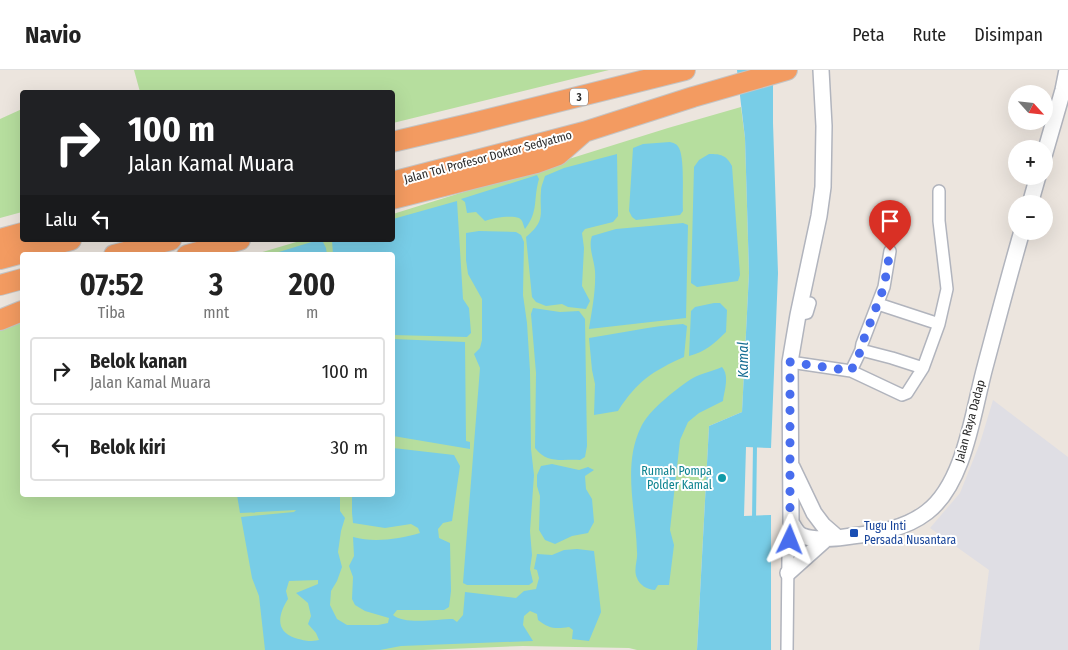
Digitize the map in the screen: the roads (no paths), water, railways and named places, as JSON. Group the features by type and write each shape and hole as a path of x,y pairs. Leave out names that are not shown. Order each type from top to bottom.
{"highway":[{"name":"3","path":"395,141 686,70"},
{"name":"Jalan Tol Profesor Doktor Sedyatmo","path":"395,181 584,132 693,97 787,70"},
{"name":"3","path":"395,149 473,123"},
{"name":"Jalan Tol Profesor Doktor Sedyatmo","path":"395,198 536,163 558,155 584,132"},
{"path":"0,239 20,234"},
{"path":"26,252 64,242"},
{"path":"125,252 163,242"},
{"path":"198,252 233,242"},
{"path":"0,259 20,254"},
{"path":"0,285 20,280"},
{"path":"0,306 20,301"},
{"path":"0,320 20,313"}],"main road":[{"path":"791,522 790,362 823,187 824,126 821,70"},
{"path":"1049,140 1065,92 1067,70"},
{"name":"Jalan Raya Dadap","path":"791,522 797,532 803,537 832,538 898,529 926,512 943,496 956,470 975,411 984,370 1020,240"},
{"path":"788,573 832,538 814,513 791,463"}],"street":[{"path":"790,362 846,370 902,395 907,393 922,368 939,324 947,289 939,191"},
{"path":"846,370 861,350 884,287 890,251"},
{"path":"798,315 807,313 810,303"},
{"path":"878,304 939,324"},
{"path":"861,350 922,368"},
{"path":"787,650 791,522"}],"water":[{"path":"737,70 773,70 778,273 771,448 746,447 744,516 771,515 771,650 697,650 709,426 742,412 749,273 745,138"},
{"path":"670,142 679,148 681,154 683,211 680,215 636,220 629,211 633,148 643,144"},
{"path":"617,154 618,216 613,222 585,229 582,233 584,248 582,286 590,301 586,309 568,307 562,304 546,306 536,302 532,297 526,237 537,226 541,216 541,189 545,176 564,168"},
{"path":"709,154 723,156 728,159 732,166 740,275 738,281 697,287 691,283 694,167 699,160"},
{"path":"537,175 539,179 534,211 525,229 519,218 502,217 485,221 476,212 467,213 465,202 461,199"},
{"path":"457,201 463,299 469,308 471,333 467,337 395,335 395,252 333,252 332,242 395,242 395,218"},
{"path":"683,223 688,225 686,318 589,329 594,300 595,278 591,249 592,236 616,229"},
{"path":"479,231 516,232 521,235 524,242 523,295 530,371 531,449 534,475 530,531 532,555 530,569 533,582 529,585 467,585 463,583 480,368 474,354 480,348 482,340 482,299 468,274 466,233"},
{"path":"311,242 323,242 327,252 279,252"},
{"path":"720,303 727,310 726,332 709,347 689,356 691,311 695,307"},
{"path":"533,308 560,312 579,311 585,319 587,446 585,457 580,460 550,459 535,448 536,373 531,314"},
{"path":"683,324 687,326 684,357 646,378 632,392 618,411 594,415 595,384 589,338"},
{"path":"395,339 465,342 466,441 470,442 470,449 395,436"},
{"path":"722,367 726,375 723,401 699,413 688,422 680,440 670,530 674,545 669,585 658,585 655,590 644,587 635,572 637,552 631,473 635,442 645,421 664,400 693,378"},
{"path":"395,448 454,455 460,466 452,521 443,523 438,529 439,538 450,543 451,591 449,607 444,610 397,610 393,615 413,621 453,619 457,622 463,615 465,592 516,598 524,591 536,589 539,578 537,570 534,569 537,554 552,555 564,550 577,549 594,551 601,612 589,641 572,639 573,630 569,627 549,627 538,620 537,614 530,611 524,616 523,625 533,641 401,646 380,650 265,650 259,596 252,578 241,517 294,512 296,510 240,513 237,497 340,497 340,511 345,518 338,552 342,567 331,591 330,605 337,619 347,625 378,625 388,623 389,618 365,611 355,605 352,599 353,577 349,566 354,556 353,537 369,540 386,539 420,533 418,528 411,524 385,528 353,523 352,497 395,497","holes":["318,580 318,584 296,593 308,603 311,616 308,624 319,640 312,641 295,638 281,627 282,611 288,599 286,591 289,581"]},
{"path":"552,464 579,470 588,467 594,470 585,476 586,489 592,499 594,522 588,533 572,536 555,544 545,540 539,530 540,496 537,486 537,475 541,466"}],"waterway":[{"name":"Kamal","path":"754,520 755,445"}],"place":[{"name":"Rumah Pompa Polder Kamal","path":"722,478"},
{"name":"Tugu Inti Persada Nusantara","path":"854,533"}]}
